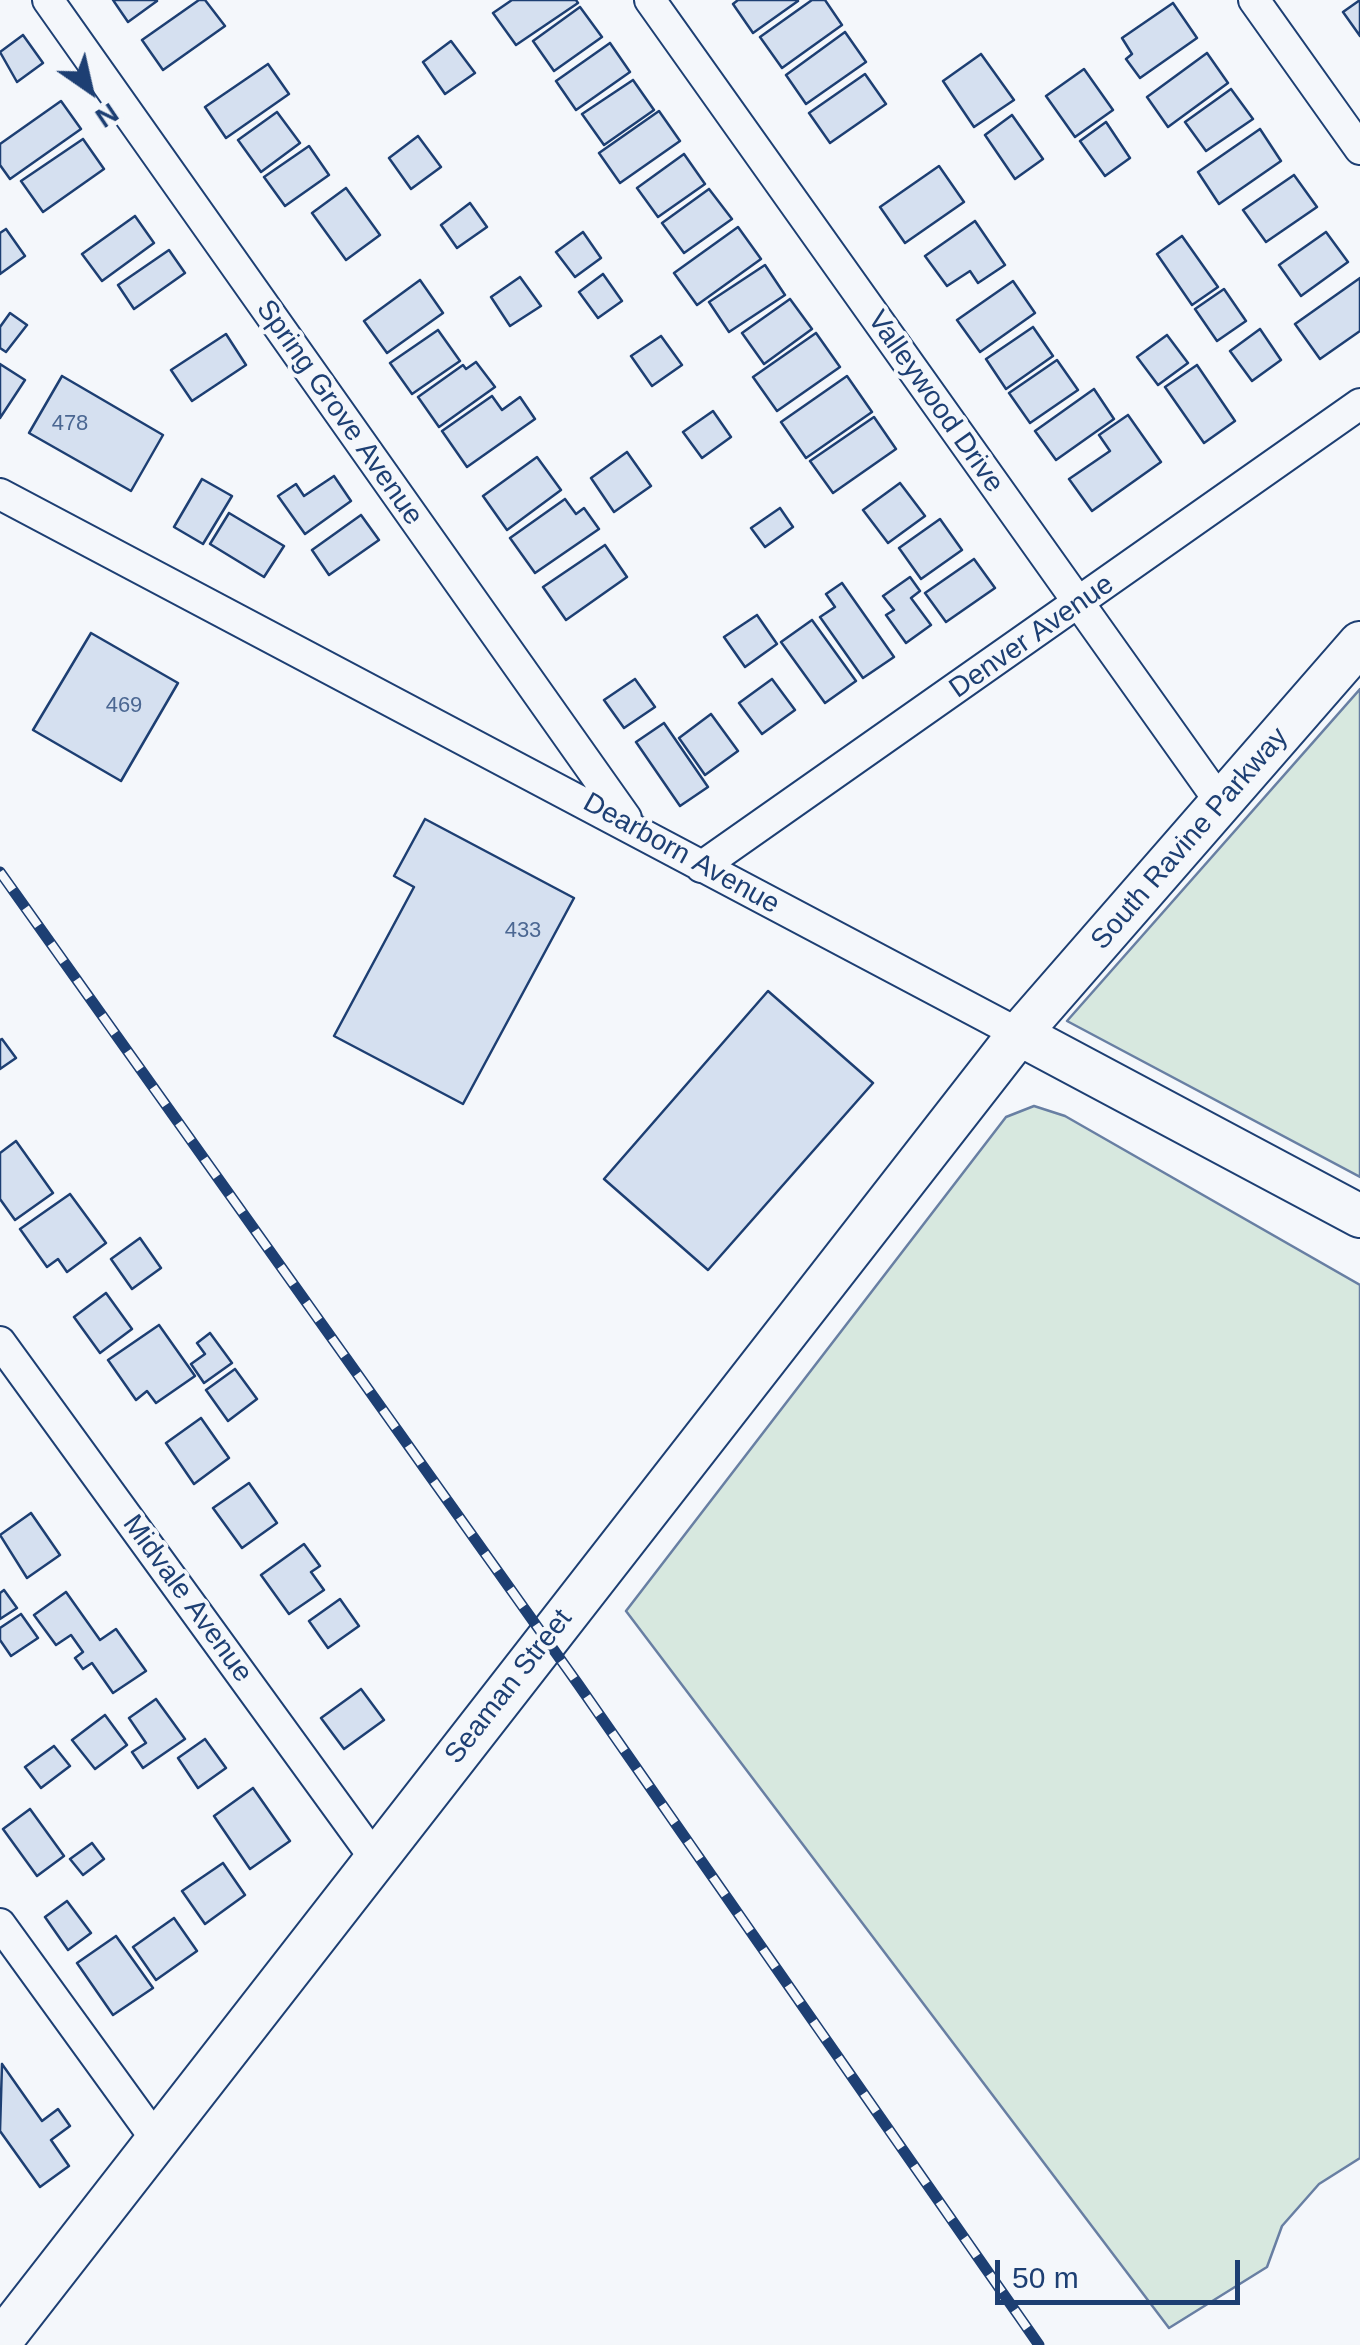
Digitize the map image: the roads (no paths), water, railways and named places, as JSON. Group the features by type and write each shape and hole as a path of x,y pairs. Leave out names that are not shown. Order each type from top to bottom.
{"street":[{"name":"Spring Grove Avenue","path":"48,0 631,825"},
{"name":"Valleywood Drive","path":"650,0 1221,803"},
{"path":"1254,0 1360,149"},
{"name":"Denver Avenue","path":"701,866 1080,605 1360,404"},
{"name":"Dearborn Avenue","path":"0,494 631,825 701,866 1360,1216"},
{"name":"South Ravine Parkway","path":"1019,1034 1360,643"},
{"name":"Seaman Street","path":"0,2342 158,2142 374,1856 1019,1034"},
{"name":"Midvale Avenue","path":"0,1342 374,1856"},
{"path":"0,1924 158,2142"}],"railway":[{"path":"0,872 578,1684 1039,2345"}]}
